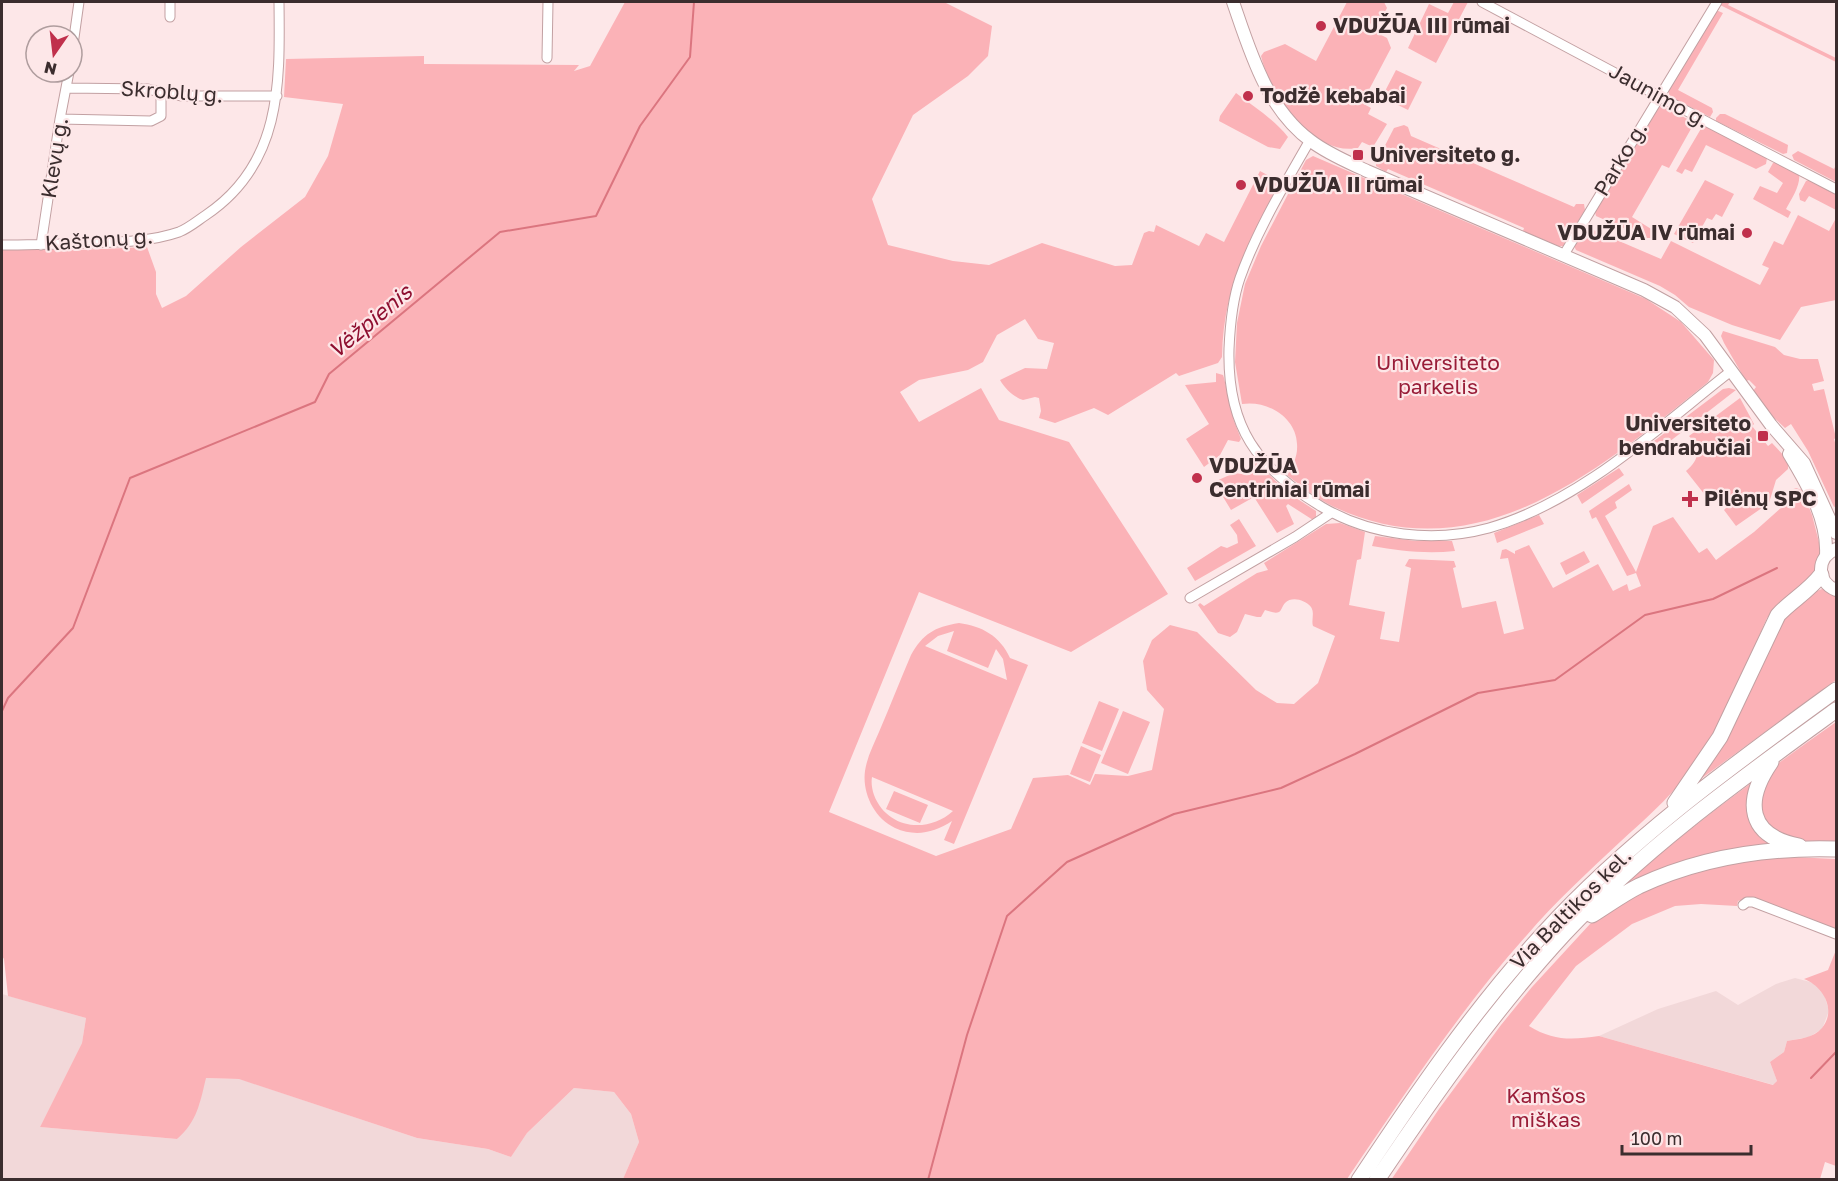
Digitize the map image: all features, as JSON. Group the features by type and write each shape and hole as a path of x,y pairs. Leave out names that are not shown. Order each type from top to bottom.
{"highway":[{"path":"1662,820 1720,737 1778,615 1821,575"},
{"name":"Via Baltikos kel.","path":"1359,1179 1446,1053 1511,969 1544,932 1597,879 1662,820 1836,690"},
{"name":"Via Baltikos kel.","path":"1377,1179 1479,1034 1565,933 1632,868 1674,832 1836,710"},
{"path":"1778,752 1757,786 1753,800 1755,814 1763,828 1776,839 1811,848"},
{"path":"1565,933 1638,887 1694,864 1720,858 1811,848 1836,849"}],"main road":[{"path":"1233,2 1266,86 1286,117 1310,140 1353,165 1644,290 1675,307 1700,330 1771,425 1797,467 1822,520 1831,552 1821,564 1821,575 1828,586 1836,590"},
{"path":"1771,425 1810,472 1836,533"}],"street":[{"path":"76,24 79,2"},
{"path":"170,2 170,17"},
{"name":"Kaštonų g.","path":"2,245 133,242 179,232 216,208 233,192 261,154 268,139 277,96 280,53 279,2"},
{"path":"547,58 548,2"},
{"name":"Jaunimo g.","path":"1482,2 1836,189"},
{"name":"Parko g.","path":"1563,256 1717,2"},
{"name":"Klevų g.","path":"41,245 68,84"},
{"name":"Skroblų g.","path":"67,88 147,89 182,96 277,96"},
{"path":"60,119 151,121 161,116 161,92"},
{"path":"1310,140 1264,225 1240,278 1230,329 1229,367 1237,416 1243,432 1256,453 1306,498 1331,513 1372,528 1413,535 1456,534 1490,527 1571,492 1618,460 1731,371"},
{"path":"1190,598 1305,531 1331,513"},
{"path":"1743,905 1754,902 1836,934"}],"shaded area":[{"path":"1795,978 1814,983 1824,994 1829,1011 1822,1029 1809,1037 1787,1041 1784,1052 1770,1062 1777,1081 1774,1085 1599,1036 1658,1009 1716,991 1738,1005 1776,984"},
{"path":"2,994 86,1018 82,1043 40,1127 177,1139 199,1105 205,1078 240,1079 417,1138 488,1149 511,1157 527,1133 574,1088 614,1092 631,1114 639,1142 623,1179 2,1180"}],"green space":[{"path":"625,2 944,2 992,26 988,56 968,76 913,115 872,199 888,245 953,261 989,265 1042,243 1115,266 1132,265 1144,233 1154,232 1156,225 1199,246 1206,233 1224,242 1260,171 1280,182 1248,245 1240,266 1227,309 1222,357 1218,363 1179,376 1176,373 1108,415 1094,408 1055,423 1039,418 1041,411 1039,398 1020,399 1010,392 1000,380 1025,368 1047,369 1054,343 1038,339 1025,319 997,335 983,362 968,370 919,380 900,392 919,422 981,388 999,420 1069,442 1168,594 1071,652 919,592 829,812 936,856 1011,829 1033,778 1068,775 1090,785 1095,774 1128,776 1152,770 1164,709 1147,690 1143,661 1152,640 1170,625 1197,632 1256,690 1277,703 1294,704 1318,683 1335,636 1313,626 1311,607 1295,599 1285,603 1277,613 1265,610 1261,617 1245,614 1237,632 1230,637 1218,633 1198,605 1200,603 1204,606 1257,573 1268,570 1264,563 1326,524 1340,523 1365,532 1361,559 1357,560 1349,605 1385,612 1380,639 1399,642 1411,568 1405,566 1409,559 1454,561 1456,567 1453,568 1462,608 1496,601 1504,634 1524,629 1508,558 1500,559 1502,550 1506,549 1515,554 1515,551 1529,545 1553,588 1598,564 1613,591 1627,584 1629,591 1641,586 1636,573 1627,576 1596,517 1592,519 1589,511 1629,484 1632,490 1615,502 1617,508 1605,516 1636,572 1653,526 1673,517 1699,553 1707,548 1716,560 1754,532 1783,506 1788,491 1796,488 1802,490 1812,515 1821,550 1813,578 1780,603 1767,618 1732,700 1700,758 1663,802 1560,899 1502,964 1433,1054 1347,1179 623,1179 639,1142 631,1114 614,1092 574,1088 527,1133 511,1157 488,1149 417,1138 239,1079 206,1078 193,1119 177,1139 40,1127 82,1043 86,1018 8,996 2,956 2,250 147,247 156,272 156,294 162,308 186,296 241,247 305,197 328,156 343,104 284,97 286,59 424,56 424,64 579,65 574,71 590,66"},
{"path":"1347,2 1384,2 1387,8 1378,25 1372,21 1368,28 1387,38 1391,48 1362,103 1371,108 1368,114 1387,124 1373,147 1362,142 1358,148 1341,148 1325,143 1310,133 1284,104 1274,88 1261,56 1264,52 1285,44 1316,61"},
{"path":"1454,2 1468,2 1436,63 1408,48 1429,4 1448,13"},
{"path":"1722,2 1730,2 1728,5 1836,58 1836,62 1720,5"},
{"path":"1716,10 1723,13 1678,90 1712,108 1713,112 1710,117 1669,96 1669,89"},
{"path":"1396,70 1422,82 1408,110 1382,97"},
{"path":"1236,93 1270,119 1288,137 1280,149 1268,147 1219,121"},
{"path":"1661,105 1693,122 1669,168 1662,165 1632,217 1656,232 1653,238 1646,238 1596,216 1595,212 1657,107"},
{"path":"1720,114 1725,114 1788,145 1787,153 1783,154 1716,121"},
{"path":"1404,125 1408,127 1411,136 1574,207 1576,204 1584,204 1585,210 1563,246 1558,246 1523,231 1524,228 1388,169 1386,172 1376,166 1376,163 1394,128"},
{"path":"1702,127 1708,127 1767,158 1766,164 1756,169 1706,145 1692,172 1685,169 1682,174 1676,171"},
{"path":"1798,151 1834,169 1836,165 1836,182 1794,160 1792,155"},
{"name":"Universiteto parkelis","path":"1313,156 1646,299 1681,322 1714,360 1713,373 1708,382 1624,448 1580,478 1534,503 1487,520 1437,528 1386,524 1326,503 1287,475 1295,461 1297,448 1292,426 1286,418 1270,408 1252,403 1242,404 1235,362 1237,323 1245,284 1261,246 1306,160"},
{"path":"1777,162 1799,173 1797,187 1786,209 1791,212 1788,218 1753,199 1760,186 1777,193 1783,183 1768,172 1773,163"},
{"path":"1811,179 1836,192 1836,210 1809,196 1805,202 1800,200 1799,194 1806,181"},
{"path":"1705,180 1734,194 1722,217 1716,214 1712,220 1707,218 1693,243 1674,234"},
{"path":"1798,215 1829,231 1836,218 1836,300 1801,307 1780,340 1732,325 1689,307 1660,286 1576,250 1574,246 1584,226 1661,259 1671,241 1760,285 1769,268 1762,265 1774,241 1783,245"},
{"path":"1723,331 1775,347 1784,355 1800,359 1818,359 1824,381 1812,384 1814,391 1824,389 1836,438 1834,439 1836,506 1834,507 1808,451 1791,424 1785,428 1769,413 1753,391 1756,387 1749,380 1746,381 1724,343 1721,336"},
{"path":"1216,373 1223,375 1234,421 1241,439 1239,442 1228,440 1220,455 1204,467 1186,439 1209,424 1185,385 1216,382"},
{"path":"1723,389 1736,390 1660,449 1654,441"},
{"path":"1740,398 1754,424 1752,426 1768,446 1772,443 1788,460 1788,469 1776,480 1769,503 1736,526 1724,510 1727,507 1717,494 1709,500 1686,471 1694,463 1697,455 1697,450 1689,436"},
{"path":"1254,460 1287,492 1316,511 1316,519 1313,520 1288,504 1286,506 1294,524 1277,533 1254,497 1231,510 1214,482 1234,473 1250,475 1250,462"},
{"path":"1619,468 1624,475 1582,504 1577,495"},
{"path":"1539,515 1544,524 1497,543 1494,533"},
{"path":"1239,519 1256,546 1195,581 1187,568 1221,546 1227,548 1238,543 1237,535 1230,525"},
{"path":"1375,536 1416,541 1452,541 1455,551 1413,552 1372,546"},
{"path":"1584,551 1590,562 1566,575 1560,563"},
{"path":"1822,589 1836,595 1836,680 1698,781 1782,617 1814,592"},
{"path":"959,623 989,633 996,638 1010,658 1028,665 954,844 944,840 952,821 931,831 917,833 902,831 881,818 871,804 865,788 869,756 911,655 930,633","holes":["954,631 947,651 988,668 996,649 1003,659 1007,680 925,646 938,636","872,777 953,811 932,823 920,825 898,821 880,806 873,793"]},
{"path":"1099,701 1119,709 1102,751 1082,743"},
{"path":"1123,711 1150,722 1128,774 1101,763"},
{"path":"1836,722 1836,841 1817,842 1617,891 1697,824"},
{"path":"1081,746 1101,755 1090,782 1070,774"},
{"path":"894,791 928,805 920,823 886,809"},
{"name":"Kamšos miškas","path":"1792,857 1836,859 1836,930 1745,899 1738,901 1737,906 1701,904 1675,906 1632,924 1576,966 1529,1026 1555,1037 1599,1036 1773,1085 1777,1081 1770,1062 1784,1052 1787,1041 1815,1034 1826,1021 1828,1006 1826,999 1817,987 1804,979 1828,970 1836,950 1836,1166 1825,1162 1820,1179 1391,1180 1439,1109 1501,1025 1532,987 1590,924 1614,906 1656,884 1730,862"}],"waterway":[{"name":"Vėžpienis","path":"2,711 8,698 73,628 130,478 315,402 329,374 500,232 596,216 640,126 690,57 694,2"},
{"path":"928,1180 967,1035 1007,916 1067,862 1174,814 1281,788 1478,693 1555,680 1645,615 1713,599 1777,568"},
{"path":"1811,1078 1836,1052"}],"place":[{"name":"VDUŽŪA III rūmai","path":"1321,26"},
{"name":"Todžė kebabai","path":"1248,96"},
{"name":"Universiteto g.","path":"1358,155"},
{"name":"VDUŽŪA II rūmai","path":"1241,185"},
{"name":"VDUŽŪA IV rūmai","path":"1747,233"},
{"name":"Universiteto bendrabučiai","path":"1763,436"},
{"name":"VDUŽŪA Centriniai rūmai","path":"1197,478"},
{"name":"Pilėnų SPC","path":"1690,499"}]}
